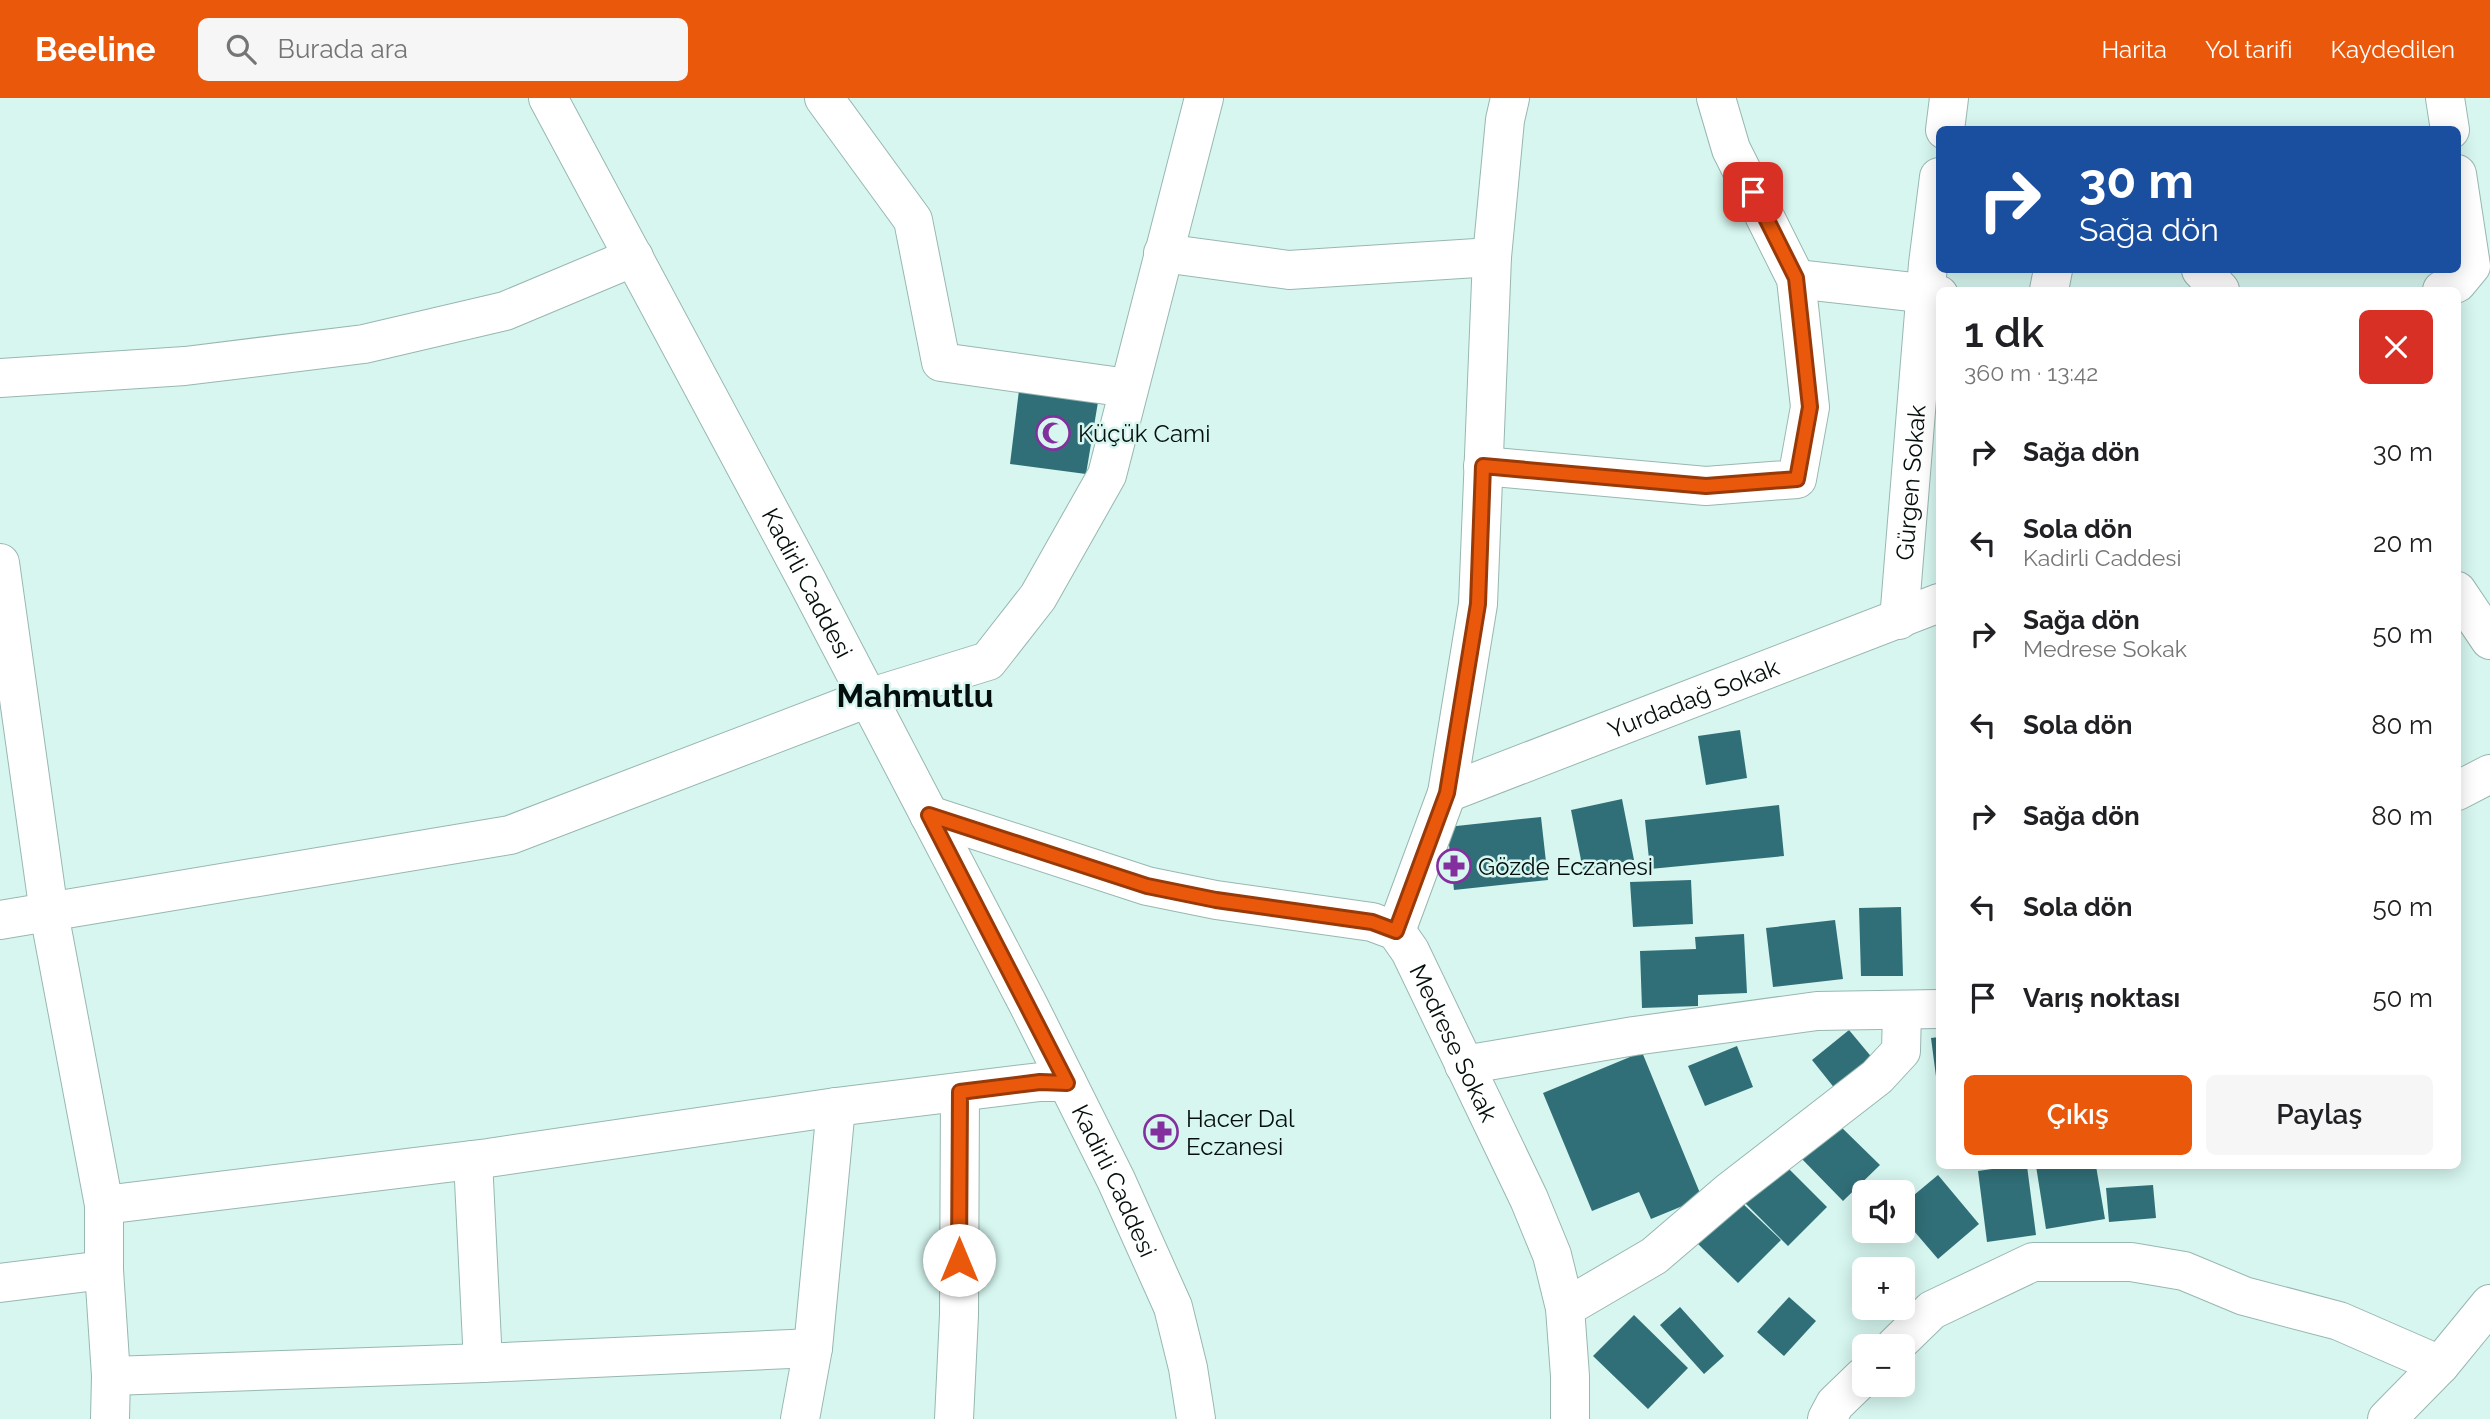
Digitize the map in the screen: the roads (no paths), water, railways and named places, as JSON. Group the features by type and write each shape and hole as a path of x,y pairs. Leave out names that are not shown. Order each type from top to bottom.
{"street":[{"name":"Kadirli Caddesi","path":"548,98 868,698 1137,1224 1173,1307 1188,1368 1196,1419"},
{"path":"824,98 913,220 941,362 1128,388"},
{"path":"0,920 510,835 868,698 988,662 1038,597 1107,475 1204,98"},
{"path":"929,815 1147,886 1216,900 1372,922 1396,931 1447,793 1478,604 1492,257 1505,120 1510,98"},
{"path":"1483,466 1706,486 1797,479 1810,407 1796,278 1731,149 1716,98"},
{"path":"1946,126 1949,98"},
{"path":"2445,98 2449,126"},
{"path":"2448,287 2456,283 2471,265 2469,192"},
{"name":"Gürgen Sokak","path":"1899,620 1932,294 1936,227"},
{"path":"1163,253 1289,270 1492,257"},
{"path":"0,378 185,366 364,344 505,311 634,257"},
{"path":"2204,273 2217,287"},
{"path":"1796,278 1932,294"},
{"path":"0,563 10,718 104,1205 104,1270 111,1376 110,1419"},
{"path":"2461,597 2490,640"},
{"name":"Yurdadağ Sokak","path":"1447,793 1936,604"},
{"name":"Medrese Sokak","path":"1396,931 1409,951 1464,1065 1552,1255 1565,1308 1570,1419"},
{"path":"1464,1065 1634,1036 1817,1011 1921,1009 1901,1051 1877,1077 1730,1191 1654,1256 1565,1308"},
{"path":"104,1205 473,1160 836,1107 1040,1082 1067,1083"},
{"path":"954,1419 959,1315 960,1092"},
{"path":"800,1419 813,1348 836,1107"},
{"path":"473,1160 483,1363"},
{"path":"1907,1334 1932,1310 2033,1262 2131,1262 2184,1271 2244,1296 2339,1321 2440,1365"},
{"path":"0,1283 104,1270"},
{"path":"2387,1419 2440,1365 2490,1304"},
{"path":"111,1376 813,1348"},
{"path":"1827,1419 1835,1404 1852,1388"}],"place":[{"name":"Küçük Cami","path":"1053,433"},
{"name":"Gözde Eczanesi","path":"1454,866"},
{"name":"Hacer Dal Eczanesi","path":"1161,1132"}],"district":[{"name":"Mahmutlu","path":"915,695"}]}
